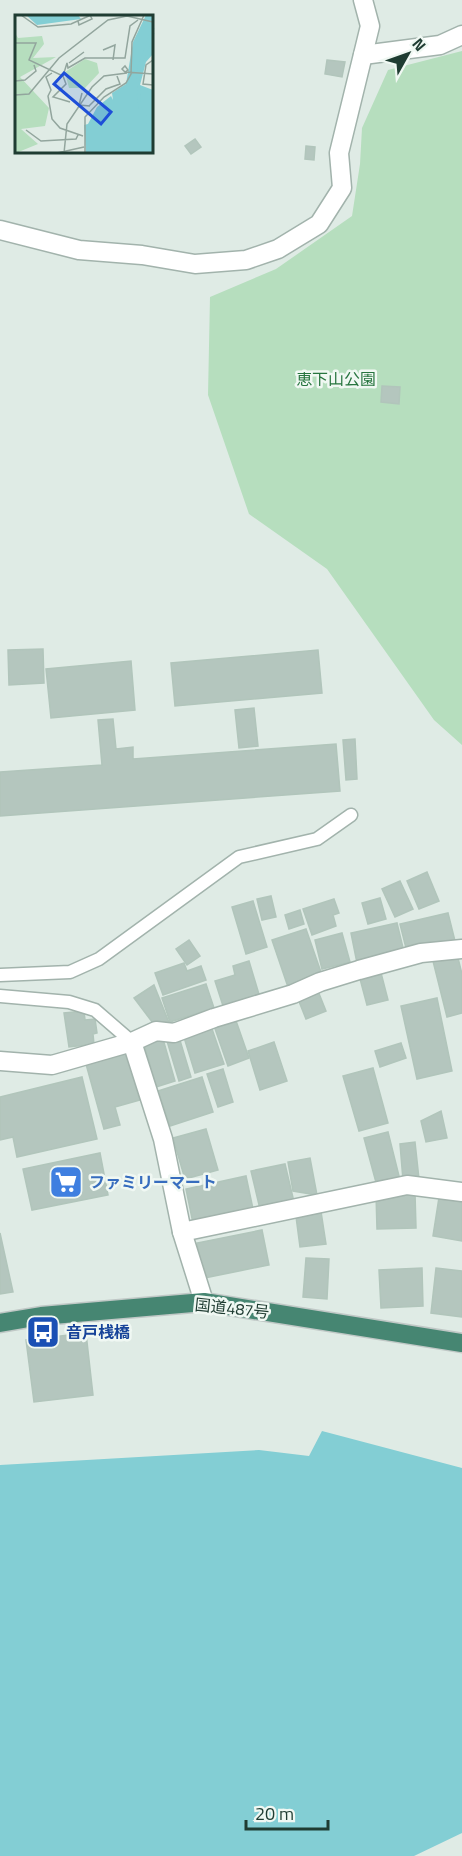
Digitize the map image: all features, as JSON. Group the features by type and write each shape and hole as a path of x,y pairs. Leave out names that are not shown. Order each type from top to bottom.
{"highway":[{"name":"国道487号","path":"0,1323 41,1316 204,1302 462,1343"}],"street":[{"path":"0,230 79,250 142,255 195,264 246,260 278,249 319,224 342,188 339,153 370,26 363,0"},
{"path":"363,55 440,45 462,35"},
{"path":"0,1061 52,1065 132,1042 156,1031 174,1033 359,970 421,953 462,949"},
{"path":"132,1042 163,1138 182,1232 204,1302"},
{"path":"182,1232 407,1185 462,1192"}],"lane":[{"path":"0,975 70,972 99,959 239,857 317,838 351,815"},
{"path":"0,996 69,1002 94,1010 132,1042"}],"green space":[{"name":"恵下山公園","path":"462,51 462,745 434,720 327,569 249,514 208,395 210,297 276,269 352,216 360,164 362,128 388,70"}],"water":[{"path":"322,1431 462,1468 462,1833 414,1856 0,1856 0,1465 259,1450 309,1456"}],"building":[{"path":"327,60 345,62 342,77 325,74"},
{"path":"195,139 201,147 191,154 185,146"},
{"path":"306,146 315,147 314,160 305,159"},
{"path":"382,386 400,387 399,404 381,402"},
{"path":"43,649 44,683 9,685 8,650"},
{"path":"318,650 322,693 175,706 171,663"},
{"path":"131,661 135,710 51,718 46,669"},
{"path":"254,708 258,746 239,748 235,710"},
{"path":"113,719 116,749 133,747 133,759 336,744 340,791 0,816 0,772 102,765 98,720"},
{"path":"355,739 357,779 346,780 343,740"},
{"path":"427,872 439,901 419,909 407,881"},
{"path":"400,881 413,909 395,917 382,889"},
{"path":"271,896 276,917 262,920 257,899"},
{"path":"380,898 386,919 368,924 362,903"},
{"path":"334,899 339,913 333,915 336,926 312,935 303,909"},
{"path":"253,901 267,947 246,954 232,907"},
{"path":"300,910 304,924 289,929 285,915"},
{"path":"448,913 455,941 407,952 400,924"},
{"path":"397,923 404,952 357,963 351,933"},
{"path":"306,929 322,975 288,987 272,940"},
{"path":"342,933 350,962 322,969 315,940"},
{"path":"189,940 200,956 187,965 176,949"},
{"path":"456,950 462,974 462,1013 447,1017 432,957"},
{"path":"249,961 261,1001 225,1012 215,981 235,975 233,966"},
{"path":"184,963 187,971 201,966 206,980 163,995 155,973"},
{"path":"380,969 388,1000 367,1005 359,975"},
{"path":"206,984 214,1008 170,1022 162,998"},
{"path":"154,985 170,1025 159,1031 134,998"},
{"path":"316,986 326,1011 306,1019 296,994"},
{"path":"437,998 452,1071 417,1079 401,1006"},
{"path":"84,1011 85,1020 95,1019 97,1033 93,1034 94,1044 69,1047 64,1013"},
{"path":"234,1015 249,1058 228,1066 213,1023"},
{"path":"211,1026 224,1064 195,1073 183,1034"},
{"path":"179,1037 191,1077 179,1081 167,1041"},
{"path":"163,1039 175,1081 156,1087 144,1044"},
{"path":"274,1042 287,1081 260,1090 248,1051"},
{"path":"401,1043 406,1058 380,1067 375,1051"},
{"path":"127,1053 140,1100 115,1107 120,1125 104,1129 86,1064"},
{"path":"373,1068 388,1123 359,1131 343,1076"},
{"path":"223,1069 233,1102 218,1107 207,1074"},
{"path":"82,1077 97,1139 17,1157 13,1137 0,1140 0,1097"},
{"path":"202,1077 213,1112 170,1126 158,1091"},
{"path":"441,1111 447,1138 426,1142 421,1121"},
{"path":"206,1129 218,1170 185,1179 173,1138"},
{"path":"388,1132 400,1180 377,1186 364,1138"},
{"path":"415,1142 419,1179 403,1180 400,1144"},
{"name":"ファミリーマート","path":"100,1153 108,1195 32,1210 23,1169"},
{"path":"310,1158 317,1195 293,1191 288,1162"},
{"path":"285,1164 294,1202 260,1209 251,1171"},
{"path":"246,1176 253,1209 193,1223 186,1189"},
{"path":"440,1191 462,1194 462,1241 433,1236"},
{"path":"415,1193 416,1228 377,1229 376,1194"},
{"path":"320,1205 326,1244 300,1247 295,1209"},
{"path":"262,1230 269,1265 204,1278 197,1243"},
{"path":"0,1233 13,1292 0,1294"},
{"path":"306,1258 329,1259 327,1299 303,1297"},
{"path":"422,1268 423,1306 381,1308 379,1270"},
{"path":"436,1268 462,1271 462,1317 431,1313"},
{"path":"86,1333 93,1395 34,1402 26,1340"}],"place":[{"name":"ファミリーマート","path":"66,1182"},
{"name":"音戸桟橋","path":"43,1332"}]}
